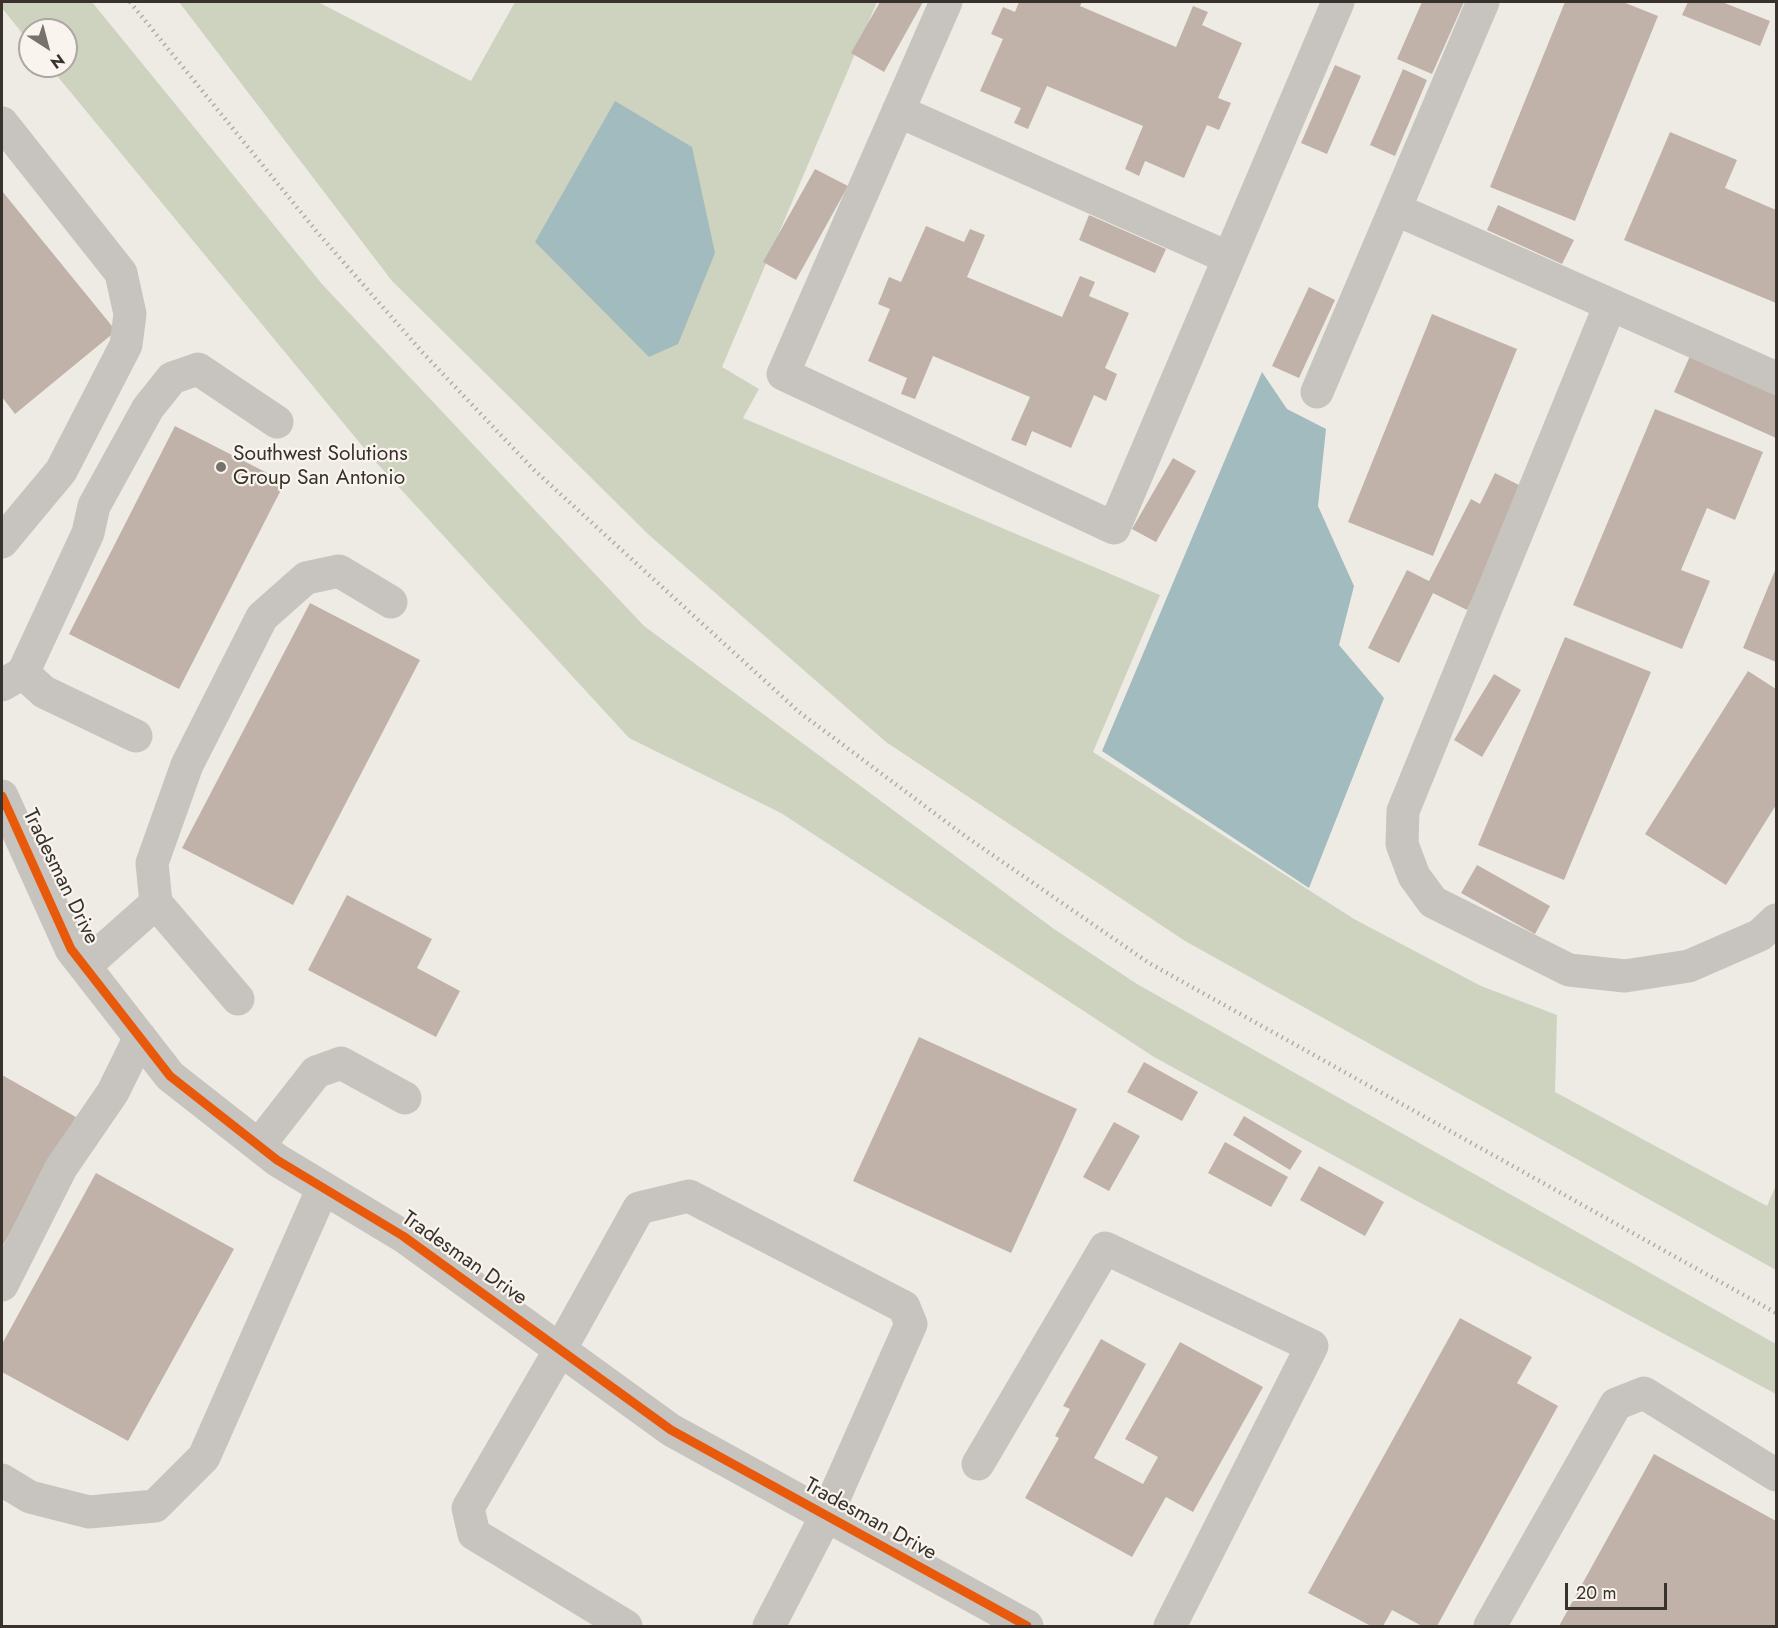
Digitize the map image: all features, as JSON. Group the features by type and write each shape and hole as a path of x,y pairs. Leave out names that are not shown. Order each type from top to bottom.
{"street":[{"path":"946,2 783,374 1114,528 1338,2"},
{"path":"1317,392 1483,2"},
{"path":"898,111 1228,258"},
{"path":"2,123 121,273 130,314 126,345 61,471 6,522"},
{"path":"1395,209 1776,378"},
{"path":"1610,304 1402,811 1402,844 1414,876 1433,902 1569,970 1625,976 1689,966 1760,935 1776,920"},
{"path":"136,736 12,679 88,533 93,506 148,408 172,378 198,369 277,422"},
{"path":"238,999 156,903 152,863 187,765 262,617 306,578 339,571 391,602"},
{"name":"Tradesman Drive","path":"2,796 71,949 170,1076 277,1160 403,1236 671,1430 1027,1626"},
{"path":"85,966 156,903"},
{"path":"2,1285 61,1168 113,1092 140,1037"},
{"path":"258,1145 316,1072 341,1063 405,1098"},
{"path":"2,1480 30,1497 88,1512 155,1506 204,1457 324,1188"},
{"path":"626,1626 474,1534 468,1508 639,1208 689,1197 904,1307 911,1324 826,1516 769,1626"},
{"path":"978,1464 1105,1248 1312,1346 1170,1626"},
{"path":"1490,1626 1616,1404 1644,1393 1776,1475"}],"green space":[{"path":"2,2 92,2 322,284 644,626 1054,929 1137,984 1776,1344 1776,1394 1154,1057 781,813 629,738 373,459 59,78 78,78 78,18 18,18 18,28 2,8"},
{"path":"179,2 318,2 471,81 515,2 877,2 722,367 759,389 743,418 1160,595 1093,752 1354,919 1481,986 1557,1015 1555,1092 1767,1206 1776,1185 1776,1270 1185,941 886,742 649,535 392,281"}],"water":[{"path":"615,101 692,147 715,253 678,344 649,357 535,242"},
{"path":"1262,372 1287,409 1326,429 1318,506 1354,586 1339,645 1384,698 1309,888 1102,751"}],"building":[{"path":"880,2 923,2 884,72 851,53"},
{"path":"1019,2 1082,2 1080,6 1176,47 1193,6 1208,12 1202,25 1242,43 1218,98 1231,103 1219,130 1207,125 1184,178 1145,161 1139,176 1125,169 1143,126 1047,86 1028,129 1014,123 1021,108 980,91 1003,39 991,34 1003,7 1015,12"},
{"path":"1422,2 1464,2 1432,74 1397,59"},
{"path":"1565,2 1623,2 1658,16 1575,221 1490,187"},
{"path":"1688,2 1722,2 1770,21 1760,46 1682,15"},
{"path":"1335,65 1361,76 1327,154 1301,143"},
{"path":"1403,69 1427,80 1395,156 1370,145"},
{"path":"1670,132 1737,160 1725,188 1776,210 1776,303 1624,240"},
{"path":"815,169 848,186 796,280 763,262"},
{"path":"2,191 116,331 15,414 2,397"},
{"path":"1498,205 1574,240 1562,264 1487,230"},
{"path":"1089,215 1166,249 1155,273 1079,240"},
{"path":"926,226 964,242 970,229 985,235 967,277 1062,317 1080,276 1095,282 1089,296 1129,313 1105,368 1117,374 1106,401 1094,395 1071,448 1032,431 1026,446 1011,440 1030,397 933,356 915,399 901,394 907,378 868,361 890,309 878,304 889,277 901,282"},
{"path":"1309,287 1335,300 1299,378 1272,366"},
{"path":"1432,314 1517,349 1433,556 1348,522"},
{"path":"1690,356 1776,395 1776,438 1674,392"},
{"path":"1655,409 1763,452 1735,520 1707,508 1681,570 1710,581 1682,649 1573,605"},
{"path":"175,426 285,482 179,689 69,634"},
{"path":"1173,458 1196,471 1156,542 1132,529"},
{"path":"1495,473 1527,489 1467,610 1433,593 1399,663 1368,648 1407,570 1429,581 1471,499 1480,504"},
{"path":"1776,568 1776,662 1743,648"},
{"path":"310,603 420,660 293,905 182,848"},
{"path":"1565,637 1651,672 1564,880 1478,845"},
{"path":"1748,671 1776,689 1776,805 1726,885 1645,834"},
{"path":"1494,674 1521,690 1482,757 1454,740"},
{"path":"1477,865 1550,906 1535,934 1461,893"},
{"path":"347,895 432,939 417,968 460,991 436,1037 308,970"},
{"path":"919,1037 1077,1109 1011,1253 853,1181"},
{"path":"1144,1062 1198,1092 1182,1121 1127,1092"},
{"path":"2,1075 76,1117 2,1247"},
{"path":"1244,1116 1302,1151 1290,1170 1233,1135"},
{"path":"1114,1122 1140,1136 1109,1191 1083,1177"},
{"path":"1225,1142 1288,1177 1271,1207 1208,1173"},
{"path":"1319,1166 1384,1202 1365,1236 1300,1200"},
{"path":"96,1173 234,1249 128,1441 2,1372 2,1344"},
{"path":"1460,1318 1532,1357 1517,1383 1558,1406 1437,1626 1422,1626 1392,1610 1383,1626 1371,1626 1308,1593"},
{"path":"1101,1339 1146,1364 1094,1458 1143,1484 1158,1457 1125,1439 1180,1342 1263,1387 1193,1512 1166,1497 1132,1557 1025,1498 1059,1438 1055,1436 1070,1409 1063,1406"},
{"path":"1654,1454 1776,1521 1776,1626 1559,1626"}],"railway":[{"path":"130,2 317,232 423,353 533,469 799,712 965,836 1149,963 1776,1313"}],"cycle path":[{"path":"2,796 71,949 170,1076 277,1160 403,1236 671,1430 1027,1626"}],"place":[{"name":"Southwest Solutions Group San Antonio","path":"221,467"}]}
